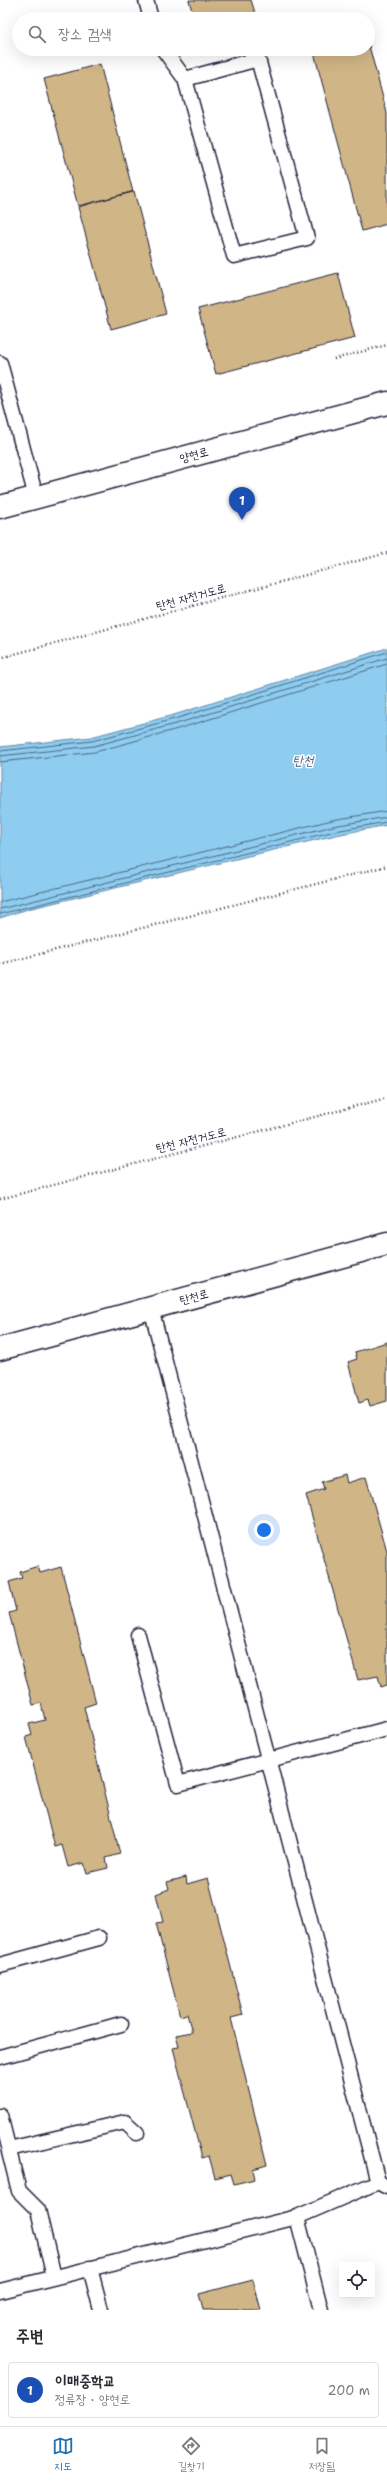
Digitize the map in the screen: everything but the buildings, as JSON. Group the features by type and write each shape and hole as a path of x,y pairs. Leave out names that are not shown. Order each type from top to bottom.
{"main road":[{"name":"양현로","path":"0,507 387,403"},
{"name":"탄천로","path":"0,1349 387,1244"}],"lane":[{"path":"146,0 149,12"},
{"path":"168,56 185,79 234,256 307,238 258,59 185,79"},
{"path":"0,364 36,497"},
{"path":"0,2291 297,2217 383,2185 269,1760 151,1308"},
{"path":"138,1635 178,1784 387,1729"},
{"path":"0,1965 99,1938"},
{"path":"0,2057 121,2024"},
{"path":"0,2115 19,2191 38,2210 54,2277"},
{"path":"9,2149 125,2122 137,2134"},
{"path":"297,2217 321,2310"},
{"path":"90,2268 101,2310"}],"path":[{"path":"334,359 387,345"},
{"name":"탄천 자전거도로","path":"0,658 387,552"},
{"path":"0,964 387,866"},
{"name":"탄천 자전거도로","path":"0,1199 387,1098"}],"water":[{"name":"탄천","path":"387,648 387,825 336,835 28,909 0,918 0,747 91,737 177,714"}],"place":[{"name":"이매중학교","path":"242,520"}]}
